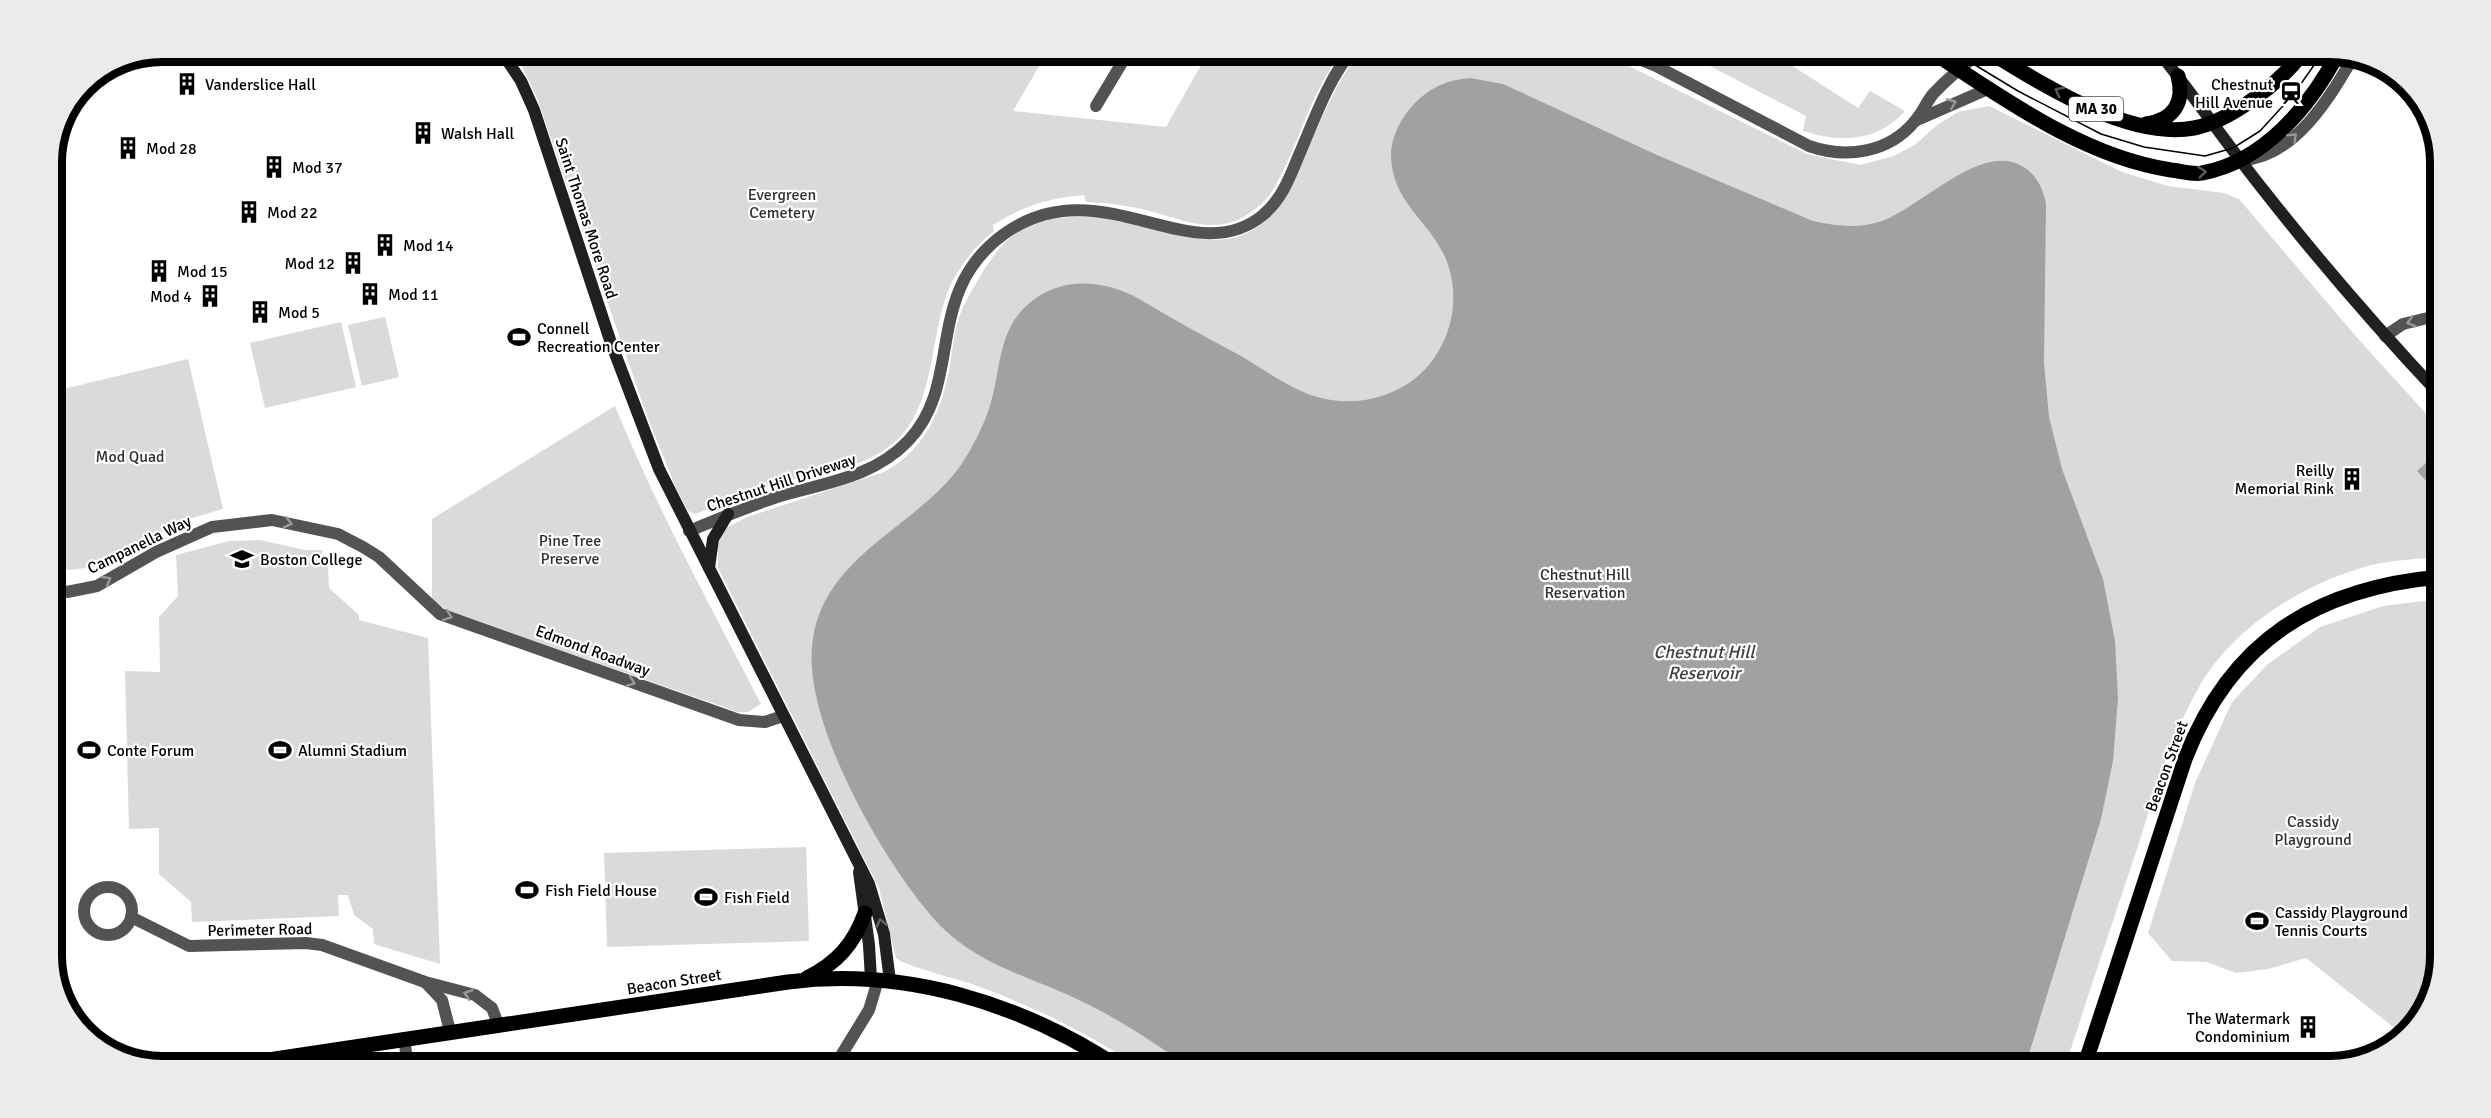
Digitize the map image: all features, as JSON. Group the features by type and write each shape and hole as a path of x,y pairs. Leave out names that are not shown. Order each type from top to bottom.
{"main road":[{"name":"Saint Thomas More Road","path":"508,62 521,81 534,110 628,393 667,487 689,531"},
{"name":"MA 30","path":"1949,62 2072,136 2130,162 2199,174 2241,160 2259,149 2291,117 2322,80 2333,62"},
{"name":"MA 30","path":"2008,62 2077,101 2140,125 2183,129 2214,122 2238,110 2283,75 2294,62"},
{"path":"2167,62 2241,160 2385,336 2429,384"},
{"path":"2140,125 2161,121 2175,110 2181,93 2178,76"},
{"path":"709,570 713,539 728,514"},
{"path":"689,531 857,859 880,916 879,980"},
{"name":"Beacon Street","path":"2088,1056 2185,759 2206,712 2220,691 2260,646 2312,610 2343,595 2372,586 2430,578"},
{"path":"857,859 879,980"},
{"path":"802,980 826,968 844,952 857,933 865,913"},
{"name":"Beacon Street","path":"290,1056 802,980 879,980 944,991 1007,1009 1066,1035 1100,1056"}],"street":[{"path":"1096,106 1122,62"},
{"name":"Chestnut Hill Driveway","path":"689,531 728,514 861,474 881,463 909,441 930,406 951,309 961,283 985,250 1017,225 1052,212 1085,209 1121,213 1185,231 1209,235 1233,232 1255,221 1279,198 1335,77 1345,62"},
{"path":"1646,62 1822,151 1845,153 1870,150 1894,140 1916,121 1933,95 1969,62"},
{"path":"2241,160 2266,155 2287,143 2327,97 2349,63"},
{"path":"1916,121 1989,88"},
{"path":"2385,336 2403,324 2429,318"},
{"name":"Campanella Way","path":"62,591 67,592 97,586 156,552 212,527 272,520 338,534 379,557 402,580"},
{"name":"Edmond Roadway","path":"402,580 440,614 739,720 765,722 783,716"},
{"name":"Perimeter Road","path":"131,917 189,946 314,944 425,982 475,995 485,1001 497,1016 498,1024"},
{"path":"841,1056 869,1010 879,980"},
{"path":"425,982 442,1000 450,1031"},
{"path":"404,1038 405,1056"}],"green space":[{"name":"Evergreen Cemetery","path":"520,62 1042,62 1013,111 1166,127 1203,62 1335,62 1313,101 1273,190 1263,203 1249,214 1232,222 1208,225 1137,208 1086,202 1084,195 1037,204 1004,218 993,225 994,231 970,255 951,284 943,305 922,398 913,419 900,437 871,458 839,469 782,482 695,514 688,511 676,488 647,416 537,98"},
{"name":"Chestnut Hill Reservoir","path":"1353,62 1616,62 1631,67 1807,154 1860,165 1894,156 1916,144 1937,125 1958,112 1989,106 2122,172 2168,186 2224,193 2239,199 2360,341 2429,417 2430,558 2372,565 2321,583 2296,595 2250,627 2212,667 2188,708 2164,766 2069,1056 1122,1056 1063,1023 1024,1005 896,958 879,888 718,568 718,545 724,529 747,517 884,472 911,452 930,427 937,413 947,382 957,325 966,301 997,252 1011,237 1025,228 1056,219 1106,218 1188,237 1220,240 1251,231 1266,220 1288,192 1346,71"},
{"path":"1702,62 1786,62 1858,108 1870,91 1905,111 1883,129 1858,137 1845,138 1803,131 1806,116"},
{"path":"385,317 399,377 362,386 348,325"},
{"path":"341,322 356,387 265,408 250,343"},
{"name":"Mod Quad","path":"188,359 223,509 174,525 99,564 68,570 62,569 62,389"},
{"name":"Pine Tree Preserve","path":"615,406 666,519 761,704 748,712 738,712 447,610 432,600 432,519"},
{"name":"Alumni Stadium","path":"260,540 305,550 322,550 322,564 328,564 329,588 359,615 359,620 428,638 440,964 374,944 373,929 354,915 348,895 338,895 339,916 192,922 191,902 159,874 159,828 129,829 125,671 160,672 159,617 178,596 176,555 229,541"},
{"name":"Cassidy Playground","path":"2430,600 2430,957 2428,976 2422,995 2409,1018 2397,1030 2306,958 2268,969 2236,973 2207,962 2172,961 2148,933 2195,783 2232,702 2268,664 2320,627 2383,606"},
{"name":"Fish Field","path":"806,847 809,941 607,947 604,853"}],"water":[{"name":"Chestnut Hill Reservoir","path":"1470,78 1503,84 1657,155 1822,223 1856,226 1882,221 1898,214 1951,179 1988,162 2006,161 2022,166 2038,182 2046,204 2044,363 2049,417 2062,469 2103,579 2115,641 2118,698 2113,761 2101,819 2028,1056 1173,1056 1097,1009 998,965 959,942 941,927 924,907 885,851 846,780 830,742 818,705 812,670 813,639 821,610 835,585 854,563 942,487 961,465 986,416 1006,337 1020,312 1044,293 1056,288 1082,283 1095,284 1134,296 1308,394 1324,399 1357,401 1389,393 1404,386 1429,365 1442,345 1450,323 1453,288 1446,258 1399,188 1393,172 1391,152 1397,130 1414,104 1436,87"},
{"path":"2429,460 2429,484 2417,471"}],"tram line":[{"path":"1970,62 2018,91 2101,134 2144,147 2205,156 2233,148 2260,131 2293,95 2316,62"}],"place":[{"name":"Vanderslice Hall","path":"187,84"},
{"name":"Chestnut Hill Avenue","path":"2291,93"},
{"name":"Walsh Hall","path":"423,133"},
{"name":"Mod 28","path":"128,148"},
{"name":"Mod 37","path":"274,167"},
{"name":"Mod 22","path":"249,212"},
{"name":"Mod 14","path":"385,245"},
{"name":"Mod 12","path":"353,263"},
{"name":"Mod 15","path":"159,271"},
{"name":"Mod 11","path":"370,294"},
{"name":"Mod 4","path":"210,296"},
{"name":"Mod 5","path":"260,312"},
{"name":"Connell Recreation Center","path":"519,337"},
{"name":"Reilly Memorial Rink","path":"2352,479"},
{"name":"Boston College","path":"242,559"},
{"name":"Conte Forum","path":"89,750"},
{"name":"Alumni Stadium","path":"280,750"},
{"name":"Fish Field House","path":"527,890"},
{"name":"Fish Field","path":"706,897"},
{"name":"Cassidy Playground Tennis Courts","path":"2257,921"},
{"name":"The Watermark Condominium","path":"2308,1027"}],"park label":[{"name":"Chestnut Hill Reservation","path":"1585,583"}]}
